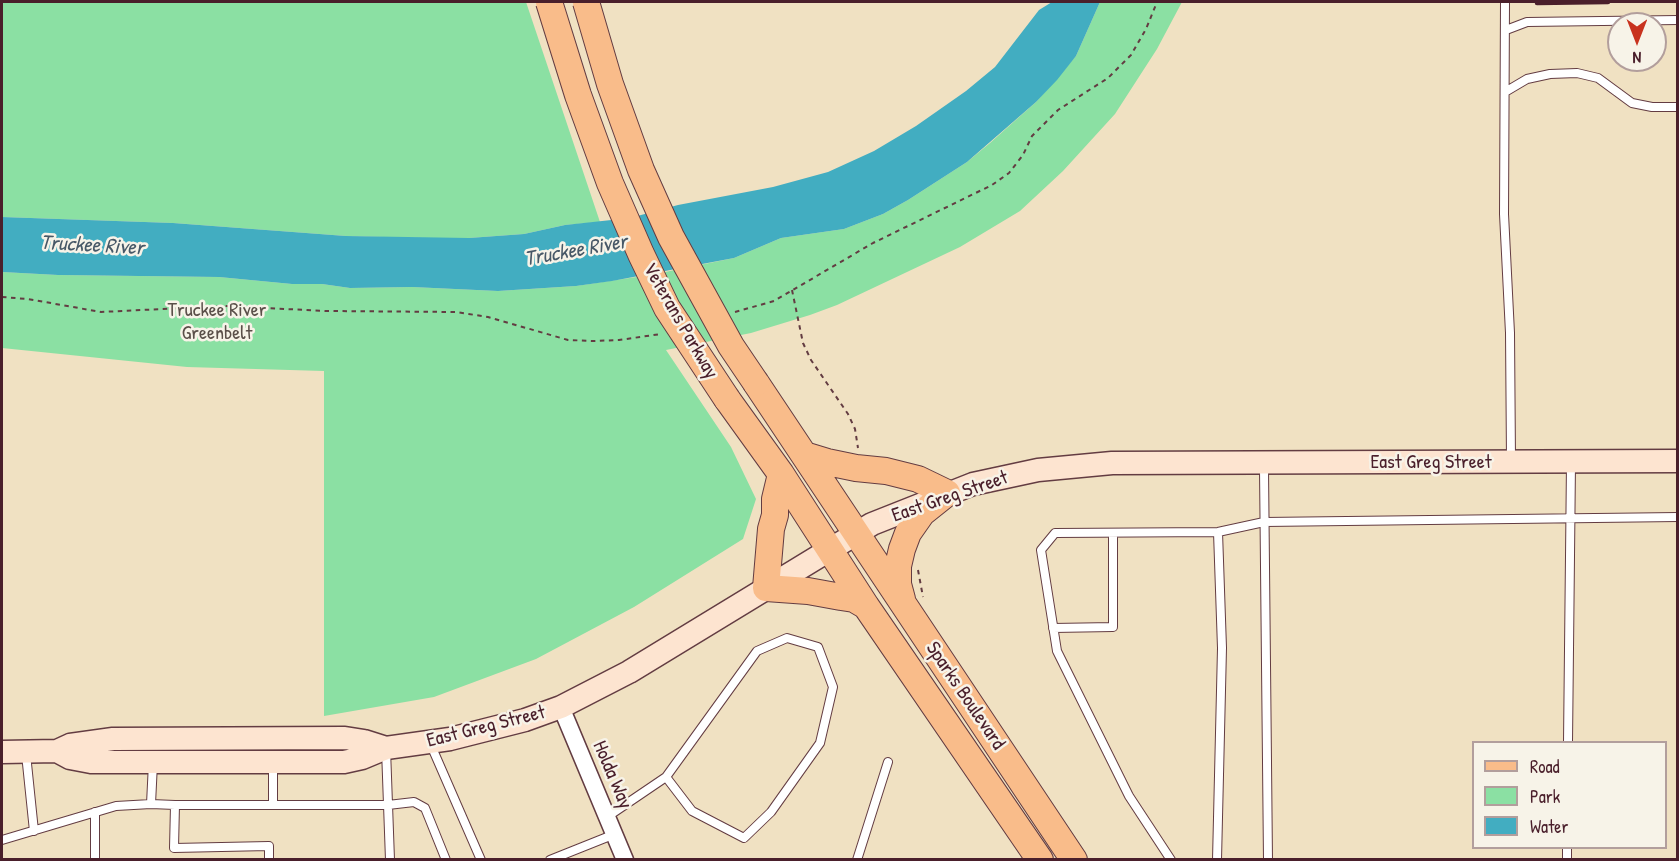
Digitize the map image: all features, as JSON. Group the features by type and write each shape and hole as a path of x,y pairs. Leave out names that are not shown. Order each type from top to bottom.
{"main road":[{"name":"Veterans Parkway","path":"549,2 578,95 610,183 667,308 831,550"},
{"name":"Veterans Parkway","path":"585,2 614,95 641,170 671,237 731,346 856,533"},
{"path":"804,455 827,462 886,471 918,479 947,494 922,513 908,533 898,566 898,584 904,605"},
{"name":"East Greg Street","path":"57,751 70,758 91,762 344,762 362,758 386,748 487,731 561,707 629,672 856,533 885,518 973,484 1027,472 1101,464 1677,461"},
{"path":"781,474 775,498 766,588 808,591 854,599 866,606"},
{"name":"Sparks Boulevard","path":"856,533 1074,860"},
{"name":"Sparks Boulevard","path":"831,550 866,606 1040,860"},
{"name":"East Greg Street","path":"2,752 57,751 81,742 124,739 345,738 386,748"}],"street":[{"name":"Holda Way","path":"561,707 626,860"}],"lane":[{"path":"1505,2 1504,214 1510,333 1511,463"},
{"path":"1506,30 1527,22 1677,20"},
{"path":"1505,92 1527,79 1550,74 1577,73 1598,78 1632,103 1652,107 1677,107"},
{"path":"1568,741 1571,462"},
{"path":"1264,469 1268,860"},
{"path":"1171,860 1129,796 1057,651 1041,550 1055,533 1218,532 1264,522 1677,517"},
{"path":"1217,860 1222,648 1218,532"},
{"path":"1053,628 1113,627 1113,533"},
{"path":"607,816 666,777 757,651 788,638 818,647 833,687 820,743 771,812 744,838 692,811 666,777"},
{"path":"430,742 481,860"},
{"path":"386,748 390,860"},
{"path":"26,751 34,831"},
{"path":"151,804 153,762"},
{"path":"273,762 273,805"},
{"path":"857,860 888,762"},
{"path":"2,840 116,806 151,804 388,805 414,802 425,808 446,860"},
{"path":"175,805 174,848 269,846 269,860"},
{"path":"95,812 95,860"},
{"path":"550,860 615,834"}],"path":[{"path":"792,290 803,344 855,429 857,453"}],"green space":[{"path":"2,2 526,2 600,222 565,225 524,234 469,238 421,238 346,236 173,223 2,217"},
{"name":"Truckee River Greenbelt","path":"1100,2 1182,2 1157,49 1115,114 1063,171 1020,211 960,247 837,305 751,333 666,350 731,447 756,499 743,539 634,607 536,659 434,697 324,716 324,371 187,367 2,348 2,272 219,277 350,288 412,287 498,291 576,286 650,275 734,258 781,238 844,229 883,214 908,200 967,162 990,143 1036,102 1076,56"}],"water":[{"name":"Truckee River","path":"1052,2 1100,2 1076,56 1057,80 1036,102 967,162 883,214 844,229 781,238 734,258 612,281 576,286 498,291 412,287 350,288 219,277 2,272 2,217 173,223 346,236 469,238 524,234 565,225 630,218 678,205 773,187 828,172 874,151 916,126 966,91 995,67 1039,10"}],"railway":[{"path":"1537,3 1608,2"}]}
